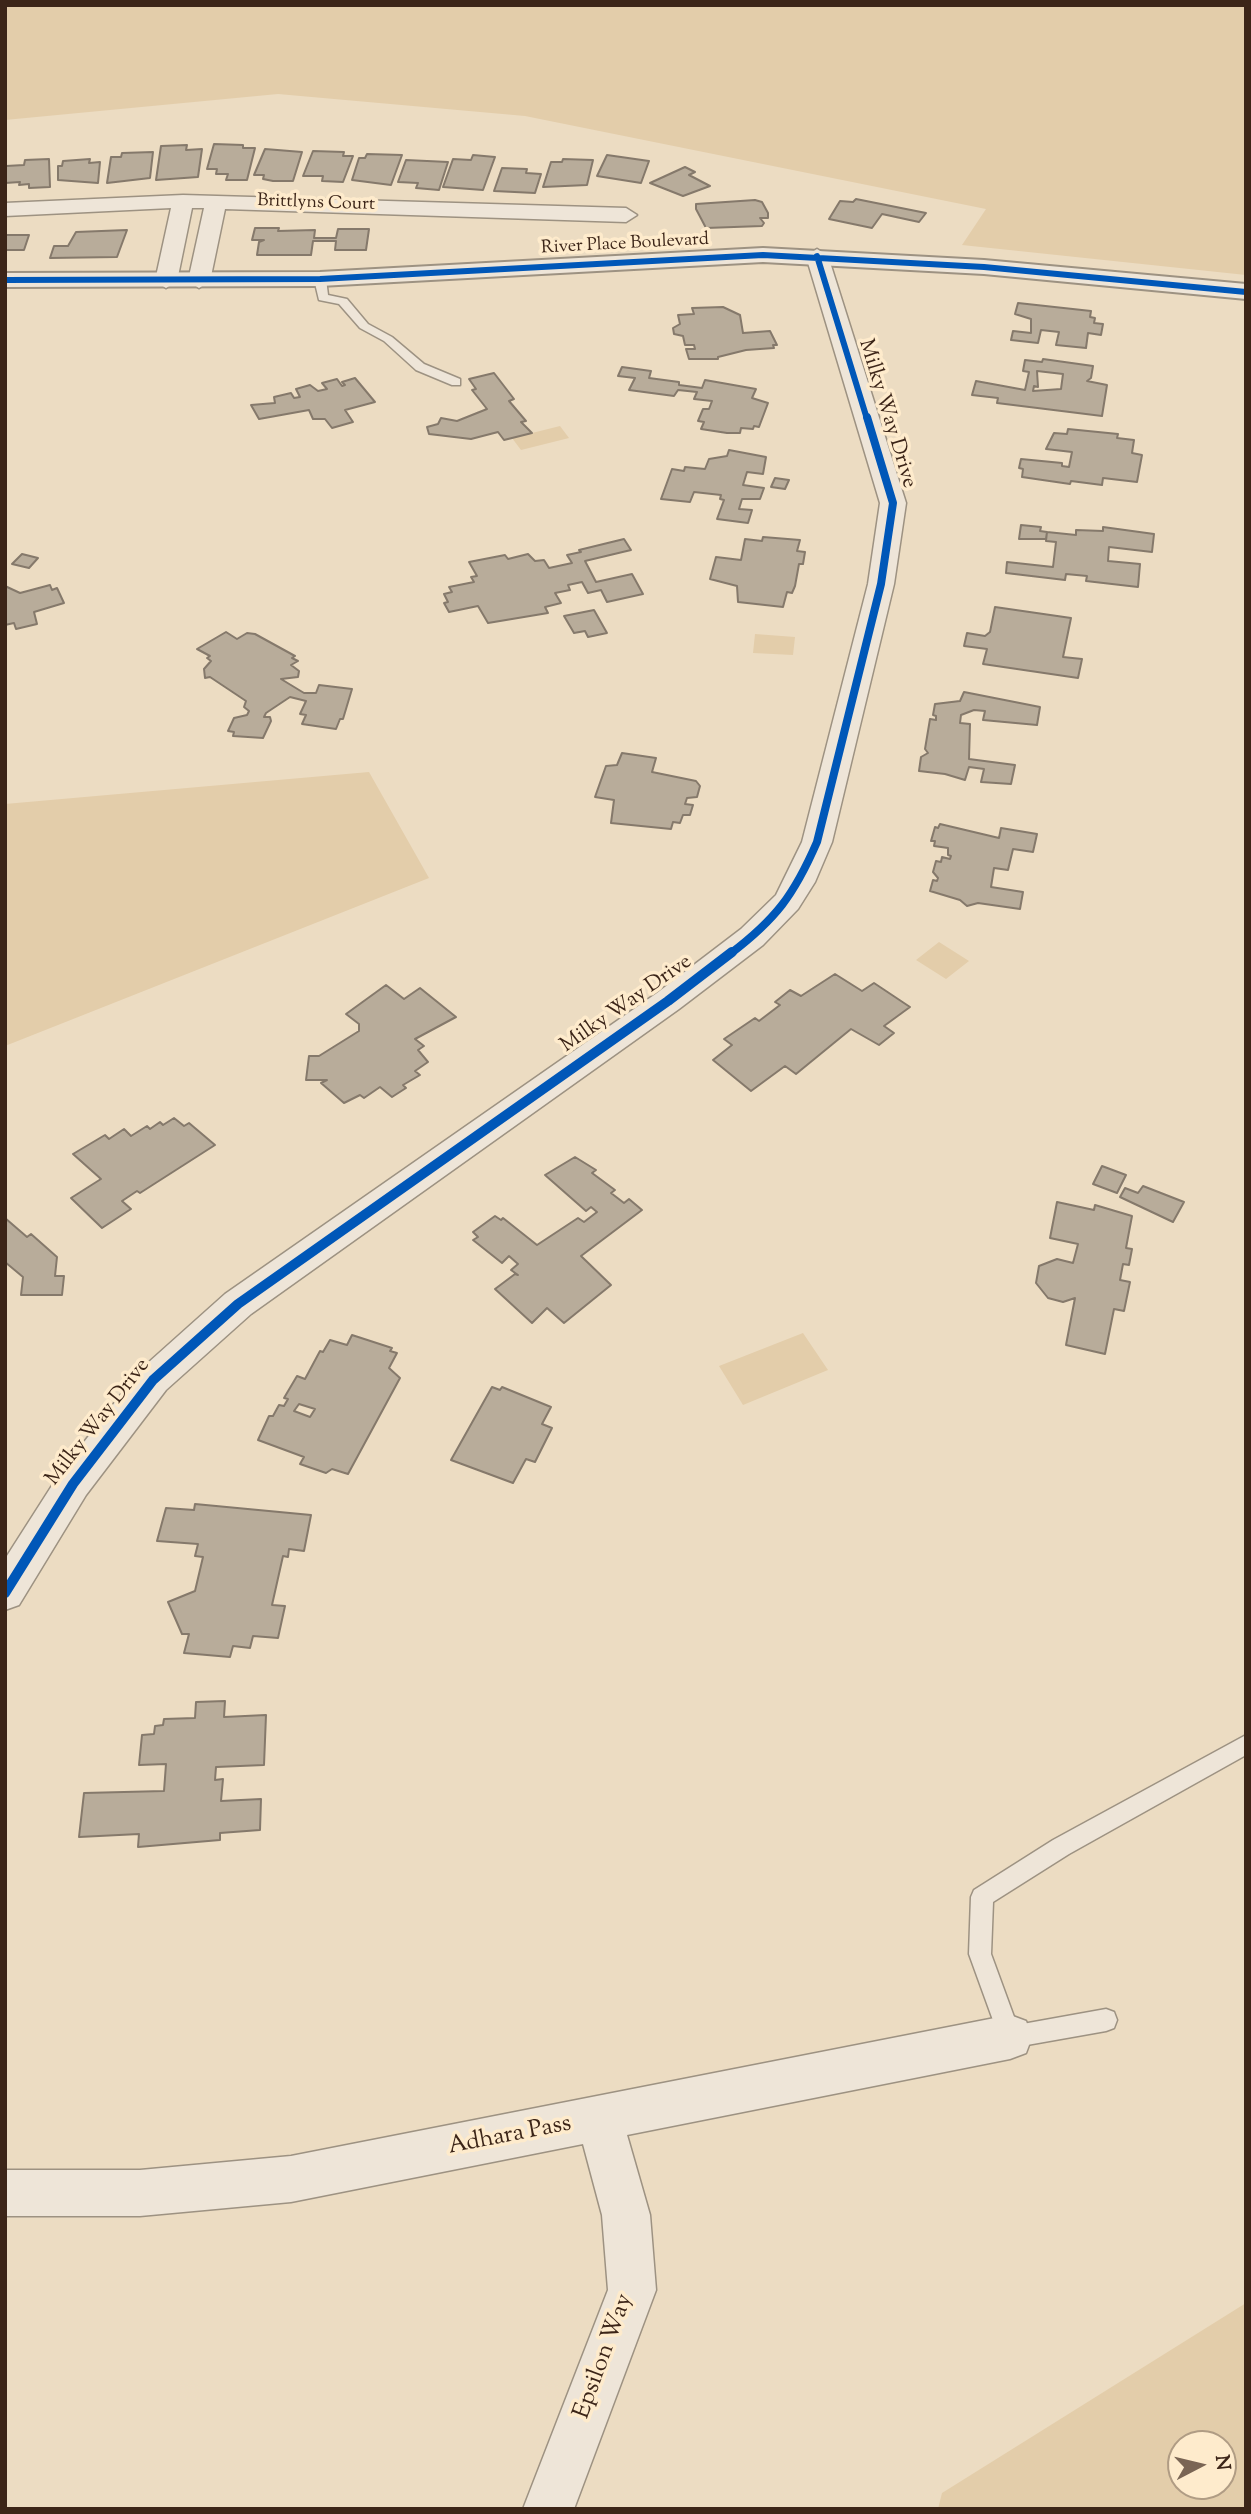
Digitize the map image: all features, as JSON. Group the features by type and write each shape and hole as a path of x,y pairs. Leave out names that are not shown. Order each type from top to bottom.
{"street":[{"path":"166,281 183,201"},
{"name":"Brittlyns Court","path":"5,211 216,201 626,215"},
{"path":"199,281 216,201"},
{"name":"River Place Boulevard","path":"5,280 320,279 763,255 984,267 1246,292"},
{"name":"Milky Way Drive","path":"5,1593 73,1484 152,1380 228,1312 668,1001 752,937 787,902 800,882 817,842 878,597 893,503 817,256"},
{"name":"Adhara Pass","path":"5,2193 140,2193 291,2179 600,2120 1010,2036"},
{"name":"Epsilon Way","path":"548,2509 632,2290 626,2215 600,2120"}],"lane":[{"path":"320,279 323,298 343,301 365,326 388,339 420,367 456,382"},
{"path":"1106,2020 1010,2036 980,1954 982,1897 1061,1847 1246,1744"}],"shaded area":[{"path":"5,5 1246,5 1246,275 962,245 986,209 525,116 278,94 5,120"},
{"path":"560,426 569,438 521,450 512,438"},
{"path":"755,634 795,637 793,655 753,653"},
{"path":"369,772 429,878 5,1046 5,804"},
{"path":"939,942 969,961 946,979 916,960"},
{"path":"803,1333 828,1370 743,1405 719,1366"},
{"path":"1246,2303 1246,2509 938,2509 942,2493"}],"building":[{"path":"214,144 255,148 247,180 226,180 228,174 216,174 217,169 207,169"},
{"path":"187,145 186,150 202,149 198,177 156,180 161,146"},
{"path":"265,149 302,152 293,181 273,181 263,179 264,175 254,175"},
{"path":"313,151 344,152 343,156 353,156 343,182 322,181 323,176 303,176"},
{"path":"153,152 150,178 107,183 111,157 121,157 122,153"},
{"path":"367,154 402,155 391,185 352,180 359,158 365,158"},
{"path":"473,155 495,157 483,190 443,187 453,159 471,160"},
{"path":"607,155 649,161 641,183 597,176"},
{"path":"49,159 50,187 29,188 29,184 19,185 20,182 5,183 6,166 24,165 25,160"},
{"path":"90,159 89,163 100,162 98,183 58,180 58,166 62,166 63,161"},
{"path":"563,159 593,160 587,185 543,187 551,162 562,162"},
{"path":"406,160 448,162 439,190 416,188 418,183 398,182"},
{"path":"685,167 695,172 689,175 710,186 683,196 650,183"},
{"path":"502,168 527,169 526,173 541,174 535,193 494,191"},
{"path":"856,199 926,213 919,222 882,214 872,228 829,219 840,201 853,202"},
{"path":"755,200 762,202 768,213 768,218 760,218 764,223 762,226 706,228 696,209 696,204"},
{"path":"255,228 279,228 278,231 315,230 314,238 336,238 338,229 369,229 366,250 335,250 336,241 313,241 311,255 257,255 259,242 264,240 252,240"},
{"path":"127,230 117,257 50,258 54,246 68,246 76,232"},
{"path":"5,235 29,235 24,250 5,250"},
{"path":"1018,303 1091,311 1090,317 1095,318 1094,323 1103,324 1101,335 1088,333 1086,348 1056,345 1059,332 1041,330 1038,343 1011,340 1013,331 1031,333 1031,319 1015,314"},
{"path":"723,307 740,315 743,333 770,331 777,345 773,345 774,348 746,350 718,359 689,359 686,349 695,349 694,345 685,345 683,336 674,334 673,328 680,324 678,315 694,314 692,308"},
{"path":"1043,359 1093,366 1091,378 1087,381 1107,385 1102,416 997,403 998,398 972,395 976,381 1025,390 1029,372 1023,371 1025,360 1042,362","holes":["1037,371 1063,374 1061,389 1033,391 1034,386 1038,387"]},
{"path":"622,367 651,371 649,378 679,382 679,385 702,388 705,380 756,389 752,398 768,403 759,427 741,428 740,433 701,429 704,422 698,421 703,409 709,409 712,401 694,399 697,392 678,390 674,396 629,390 635,378 618,376"},
{"path":"494,373 514,399 509,401 526,421 521,422 532,433 504,440 498,432 471,439 429,434 427,427 438,424 441,418 457,421 487,409 472,390 476,389 469,379"},
{"path":"355,378 375,402 345,410 353,422 332,428 325,419 313,419 309,410 259,419 251,405 275,403 274,397 291,393 294,398 300,397 296,389 310,385 318,391 327,389 322,383 337,379 342,386 345,385 342,382"},
{"path":"1068,429 1118,434 1117,438 1134,440 1132,453 1142,455 1137,482 1103,478 1102,485 1071,481 1070,484 1022,477 1023,469 1019,468 1021,459 1062,463 1062,466 1069,467 1072,452 1046,449 1054,433 1067,434"},
{"path":"729,450 766,457 763,474 747,472 743,485 764,488 760,499 742,499 739,509 752,510 748,523 717,519 724,500 720,499 721,495 694,492 690,502 661,499 672,469 705,469 709,459 727,456"},
{"path":"775,478 789,480 785,489 771,487"},
{"path":"1021,525 1041,527 1040,531 1047,532 1046,539 1019,539"},
{"path":"1103,527 1154,534 1152,552 1109,547 1108,561 1140,564 1138,587 1086,581 1087,576 1066,574 1065,580 1006,573 1007,562 1053,567 1056,542 1046,541 1047,532 1076,535 1076,530 1103,531"},
{"path":"763,537 800,540 797,551 805,552 803,564 799,564 795,586 792,593 787,592 783,607 738,602 737,586 710,579 716,557 741,560 745,539 762,541"},
{"path":"624,539 631,550 585,561 596,582 632,574 643,594 607,602 601,590 588,593 582,582 568,585 570,590 555,593 561,603 545,607 548,613 488,623 478,606 449,612 444,603 448,602 444,594 452,592 449,587 474,582 471,577 477,576 469,562 505,555 508,559 528,554 535,561 544,560 549,568 572,563 567,555 581,552 579,550"},
{"path":"22,554 38,558 29,568 12,564"},
{"path":"50,585 52,590 57,588 64,603 34,612 37,624 16,629 14,623 5,625 5,586 20,593"},
{"path":"995,607 1071,618 1063,657 1082,659 1078,678 983,664 987,649 964,646 967,633 985,636 990,632"},
{"path":"594,610 607,633 588,637 585,631 574,633 564,616"},
{"path":"226,632 237,639 247,633 255,634 295,656 292,658 298,661 291,665 299,671 298,677 281,679 304,693 316,693 319,685 352,689 343,719 340,719 336,729 302,724 306,715 300,714 306,701 290,697 266,713 264,717 270,717 271,721 263,738 233,736 234,732 228,731 234,718 247,715 249,711 244,707 246,701 210,677 205,678 204,669 211,661 207,658 210,656 197,649"},
{"path":"964,692 1040,707 1037,725 983,720 985,711 974,710 961,715 960,723 970,724 969,759 1015,765 1011,784 981,782 984,769 969,767 965,780 919,771 921,757 928,753 925,749 930,719 936,720 933,715 935,704 960,701"},
{"path":"622,753 656,758 652,772 696,781 700,786 697,797 687,798 685,804 693,805 690,815 683,815 680,823 673,822 671,829 611,823 614,800 595,797 606,766 617,765"},
{"path":"940,824 999,838 1001,828 1037,834 1033,852 1013,849 1008,870 994,868 991,887 1023,892 1020,909 978,903 967,906 960,900 930,891 933,880 937,881 938,878 933,872 936,861 941,862 942,857 950,859 951,856 948,855 948,848 934,846 935,841 931,841 935,827 938,828"},
{"path":"835,974 862,991 874,983 910,1007 884,1026 894,1033 879,1045 851,1029 796,1074 785,1066 751,1091 713,1060 732,1045 724,1039 755,1018 759,1021 780,1005 775,1002 790,990 801,996"},
{"path":"386,985 404,999 420,988 456,1017 415,1039 424,1046 418,1050 428,1062 415,1071 420,1075 403,1085 406,1088 392,1097 380,1087 364,1098 360,1095 344,1103 321,1083 327,1080 306,1080 309,1056 319,1056 359,1031 359,1024 346,1014"},
{"path":"174,1118 184,1126 189,1123 215,1145 140,1193 137,1191 122,1201 131,1209 102,1228 71,1198 101,1179 73,1154 105,1135 109,1139 124,1129 131,1136 147,1126 150,1129 160,1122 163,1125"},
{"path":"575,1157 596,1170 592,1173 615,1190 611,1193 624,1203 629,1199 642,1210 581,1256 611,1285 564,1323 547,1308 532,1323 495,1289 515,1274 518,1275 511,1270 518,1264 509,1256 502,1263 473,1240 478,1237 473,1232 495,1216 501,1220 503,1218 537,1245 578,1218 584,1222 597,1212 591,1207 586,1211 545,1175"},
{"path":"1102,1166 1126,1175 1117,1193 1093,1184"},
{"path":"1143,1186 1184,1202 1173,1222 1120,1197 1125,1188 1138,1193"},
{"path":"1057,1202 1094,1210 1095,1205 1132,1216 1126,1248 1132,1249 1129,1265 1123,1264 1120,1280 1130,1282 1124,1311 1114,1309 1105,1354 1066,1345 1075,1298 1063,1302 1048,1298 1036,1283 1039,1266 1057,1259 1073,1263 1078,1244 1050,1238"},
{"path":"5,1218 27,1237 31,1234 57,1257 55,1276 64,1276 62,1295 21,1295 23,1277 5,1262"},
{"path":"352,1335 392,1348 390,1351 397,1353 389,1368 400,1378 348,1474 332,1469 326,1473 300,1464 304,1457 258,1440 269,1416 273,1416 279,1405 284,1406 288,1399 284,1398 297,1376 305,1379 320,1351 323,1352 330,1340 347,1345","holes":["299,1404 315,1409 310,1417 294,1411"]},
{"path":"492,1387 500,1390 502,1387 551,1407 542,1424 552,1428 535,1462 526,1459 513,1483 451,1460"},
{"path":"195,1504 311,1515 304,1551 289,1549 288,1557 283,1556 272,1605 285,1606 278,1638 253,1636 250,1648 233,1646 230,1657 184,1653 189,1634 182,1634 168,1602 195,1591 203,1557 195,1556 198,1544 157,1541 166,1508 194,1510"},
{"path":"225,1701 224,1717 266,1715 264,1765 216,1767 215,1780 223,1779 221,1801 261,1799 260,1830 220,1833 220,1840 138,1847 139,1834 79,1837 84,1793 164,1791 166,1764 139,1765 142,1735 154,1734 155,1726 163,1725 164,1719 195,1718 196,1702"}],"cycle path":[{"path":"5,280 320,279 763,255 984,267 1246,292"},
{"path":"5,1593 73,1484 153,1380 238,1304 668,1001 752,937 787,902 800,882 817,842 881,584 893,503 817,256"}]}
